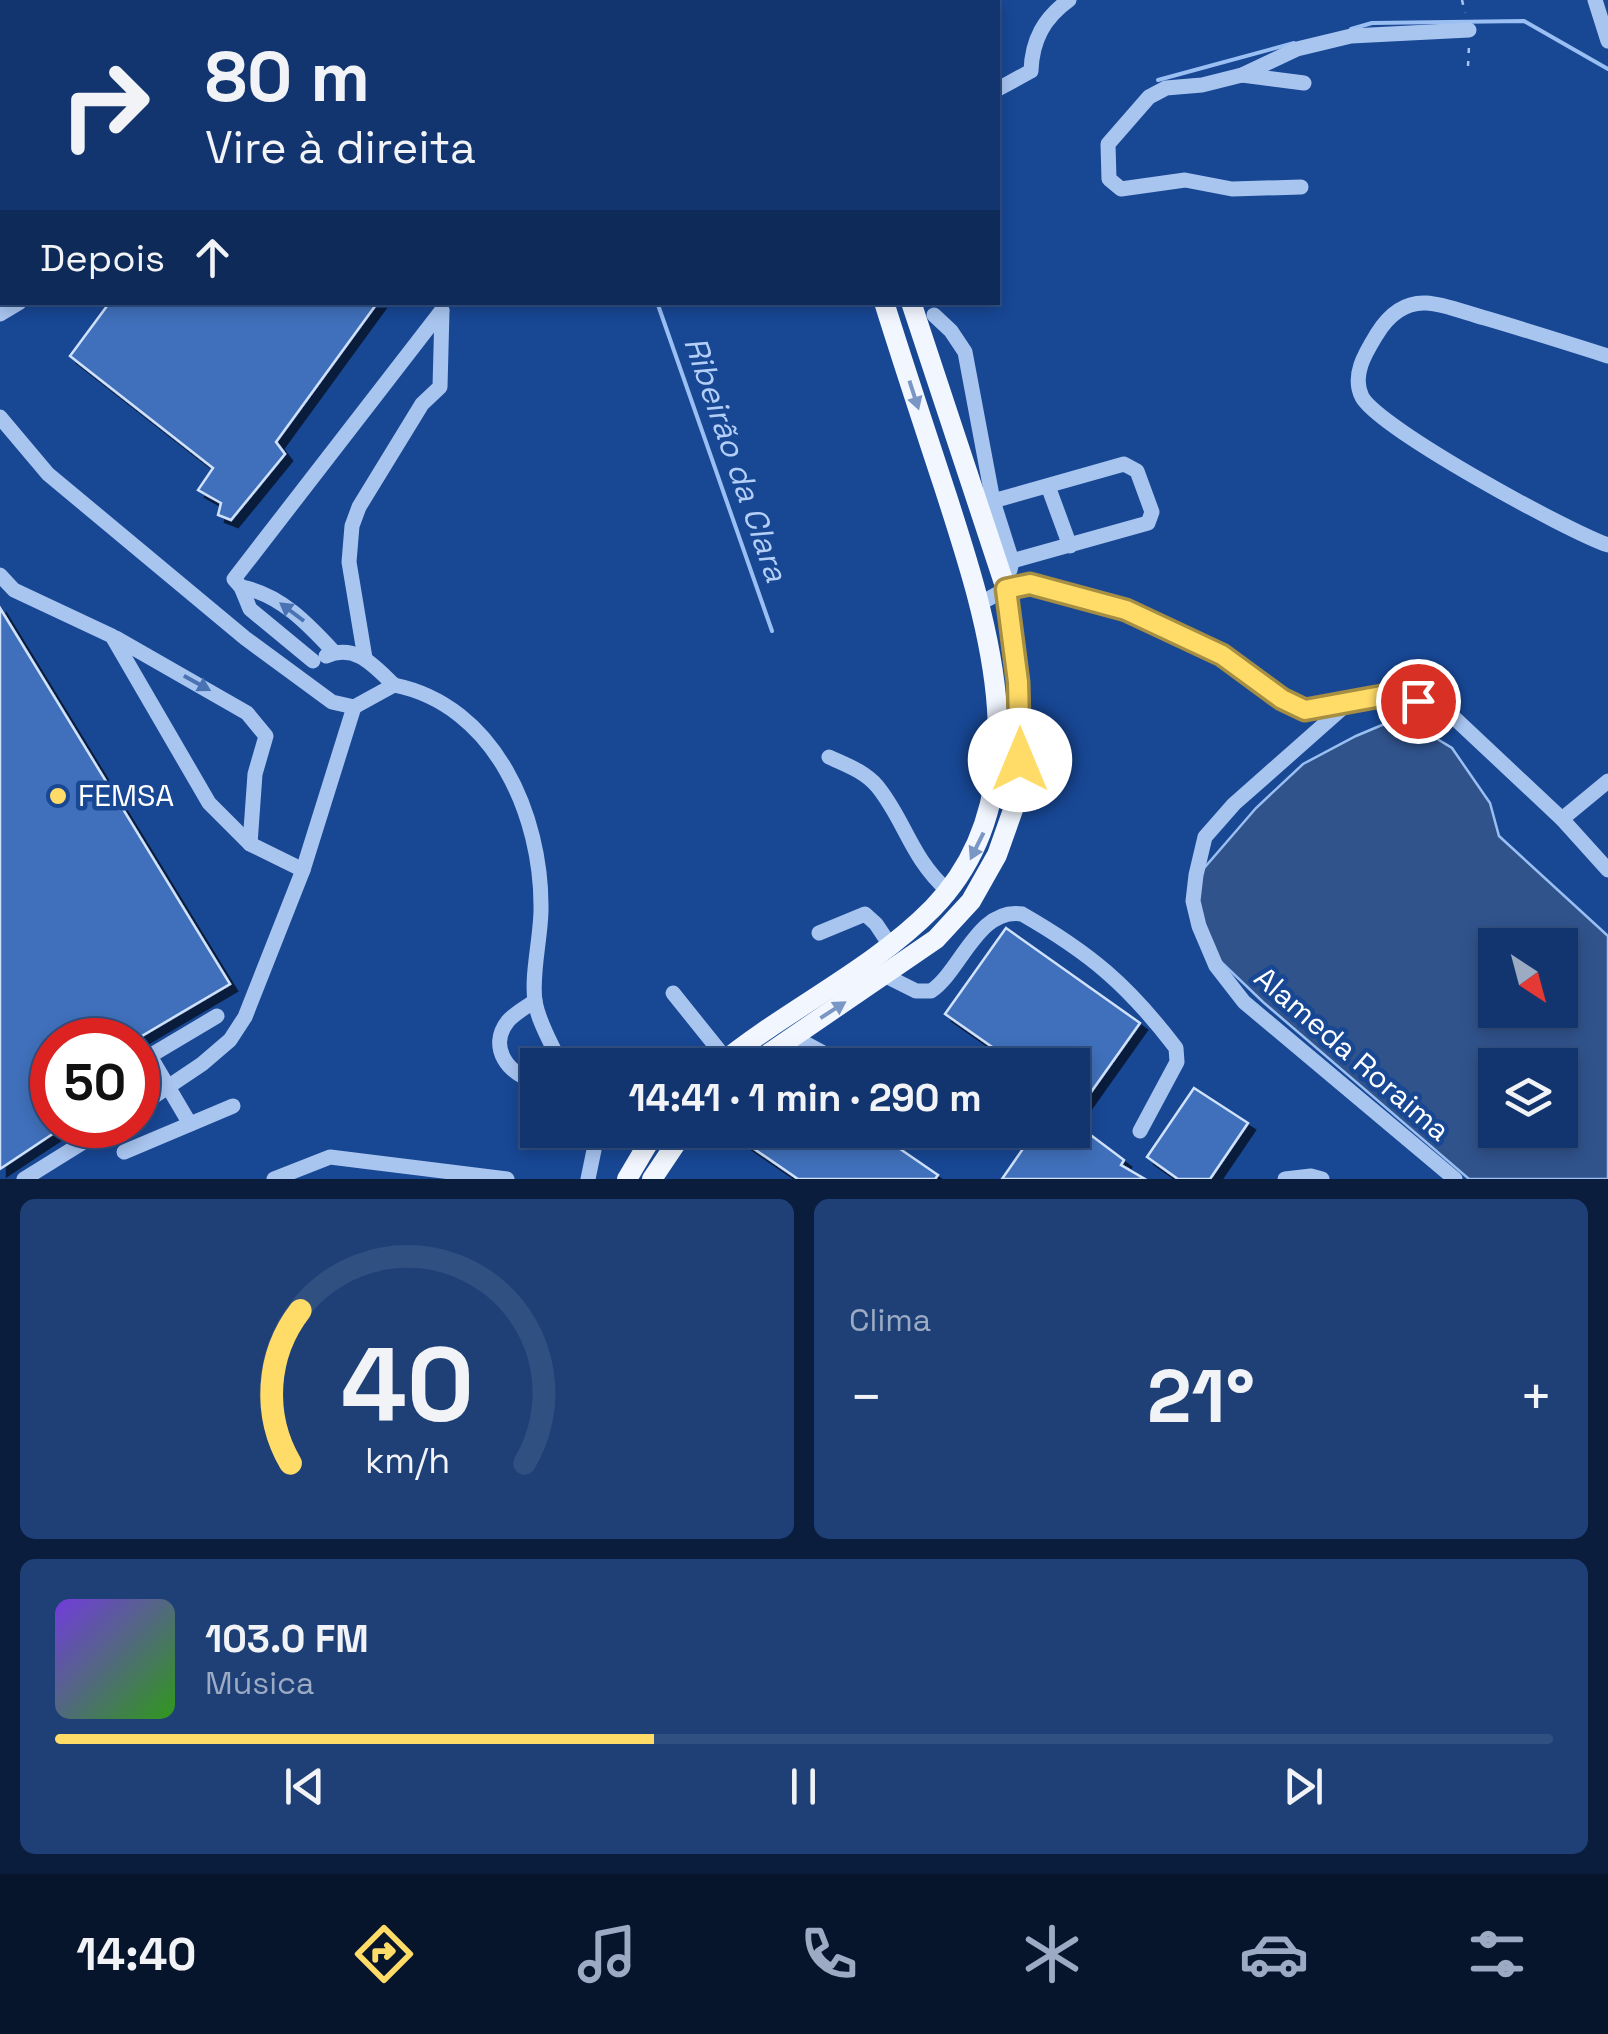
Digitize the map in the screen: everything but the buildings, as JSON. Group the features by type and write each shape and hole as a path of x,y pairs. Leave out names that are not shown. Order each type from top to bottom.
{"main road":[{"path":"739,1048 904,935 948,891 973,856 991,803 996,708 993,663 981,603 885,305"},
{"path":"775,1048 936,939 971,902 997,855 1014,807 1020,714 1006,589 912,305"},
{"path":"627,1179 642,1148"},
{"path":"652,1179 673,1148"}],"street":[{"path":"1000,88 1031,71 1039,32 1058,8 1070,0"},
{"path":"1595,0 1608,41"},
{"path":"1302,187 1232,189 1185,180 1121,189 1109,179 1108,144 1149,97 1166,88 1242,75 1296,49 1351,36 1469,30"},
{"path":"1242,75 1304,83"},
{"path":"1608,356 1427,303 1400,309 1377,333 1358,368 1358,384 1370,406 1384,419 1498,490 1582,536 1608,545"},
{"path":"313,661 250,608 234,578 442,310 440,387 422,404 359,507 352,526 349,562 365,658"},
{"path":"934,314 952,331 965,352 993,501 1012,560 1006,589"},
{"path":"0,417 48,474 245,638 332,702 354,708"},
{"path":"993,501 1124,464 1137,470 1152,512 1148,523 1012,560"},
{"path":"1048,486 1070,546"},
{"path":"0,575 14,590 76,616 247,713 266,736 255,774 250,844"},
{"path":"981,603 1006,589 1030,584 1126,610 1222,655 1282,699 1305,710 1387,695 1446,711 1562,819 1608,870"},
{"path":"242,587 263,591 308,624 334,652"},
{"path":"112,636 209,803 250,844 302,870"},
{"path":"298,676 313,661 334,652 354,653 394,685 420,691 463,718 485,739 519,793 538,861 541,908 535,1002 554,1048"},
{"path":"160,1093 230,1040 245,1018 302,870 354,708 394,685"},
{"name":"Alameda Roraima","path":"1346,705 1234,804 1206,837 1196,874 1194,902 1199,926 1216,966 1244,1002 1456,1179"},
{"path":"829,757 861,772 876,785 913,851 948,891"},
{"path":"1562,819 1608,782"},
{"path":"886,976 916,991 931,992 994,920 1013,912 1074,943 1111,972 1176,1048 1177,1062 1140,1131"},
{"path":"820,933 865,914 890,945"},
{"path":"672,994 712,1048"},
{"path":"520,1075 512,1072 504,1060 500,1039 509,1020 535,1002"},
{"path":"160,1050 217,1016"},
{"path":"792,1036 814,1048"},
{"path":"160,1076 170,1086 190,1124"},
{"path":"124,1152 233,1106"},
{"path":"24,1179 74,1148"},
{"path":"588,1179 594,1148"},
{"path":"274,1179 300,1173 321,1159 347,1157 507,1179"},
{"path":"1285,1179 1322,1179"}],"path":[{"path":"1468,66 1469,30"}],"water":[{"path":"1401,717 1452,748 1490,803 1499,836 1608,936 1608,1179 1469,1179 1218,959 1197,914 1199,874 1256,808 1303,764"}],"waterway":[{"path":"1351,29 1372,23 1524,21 1608,69"},
{"path":"1158,80 1294,43"},
{"name":"Ribeirão da Clara","path":"658,305 772,631"}],"place":[{"name":"FEMSA","path":"58,796"}],"route":[{"path":"1020,760 1018,682 1006,589 1030,584 1126,610 1222,655 1282,699 1305,710 1387,695 1418,701"}]}
